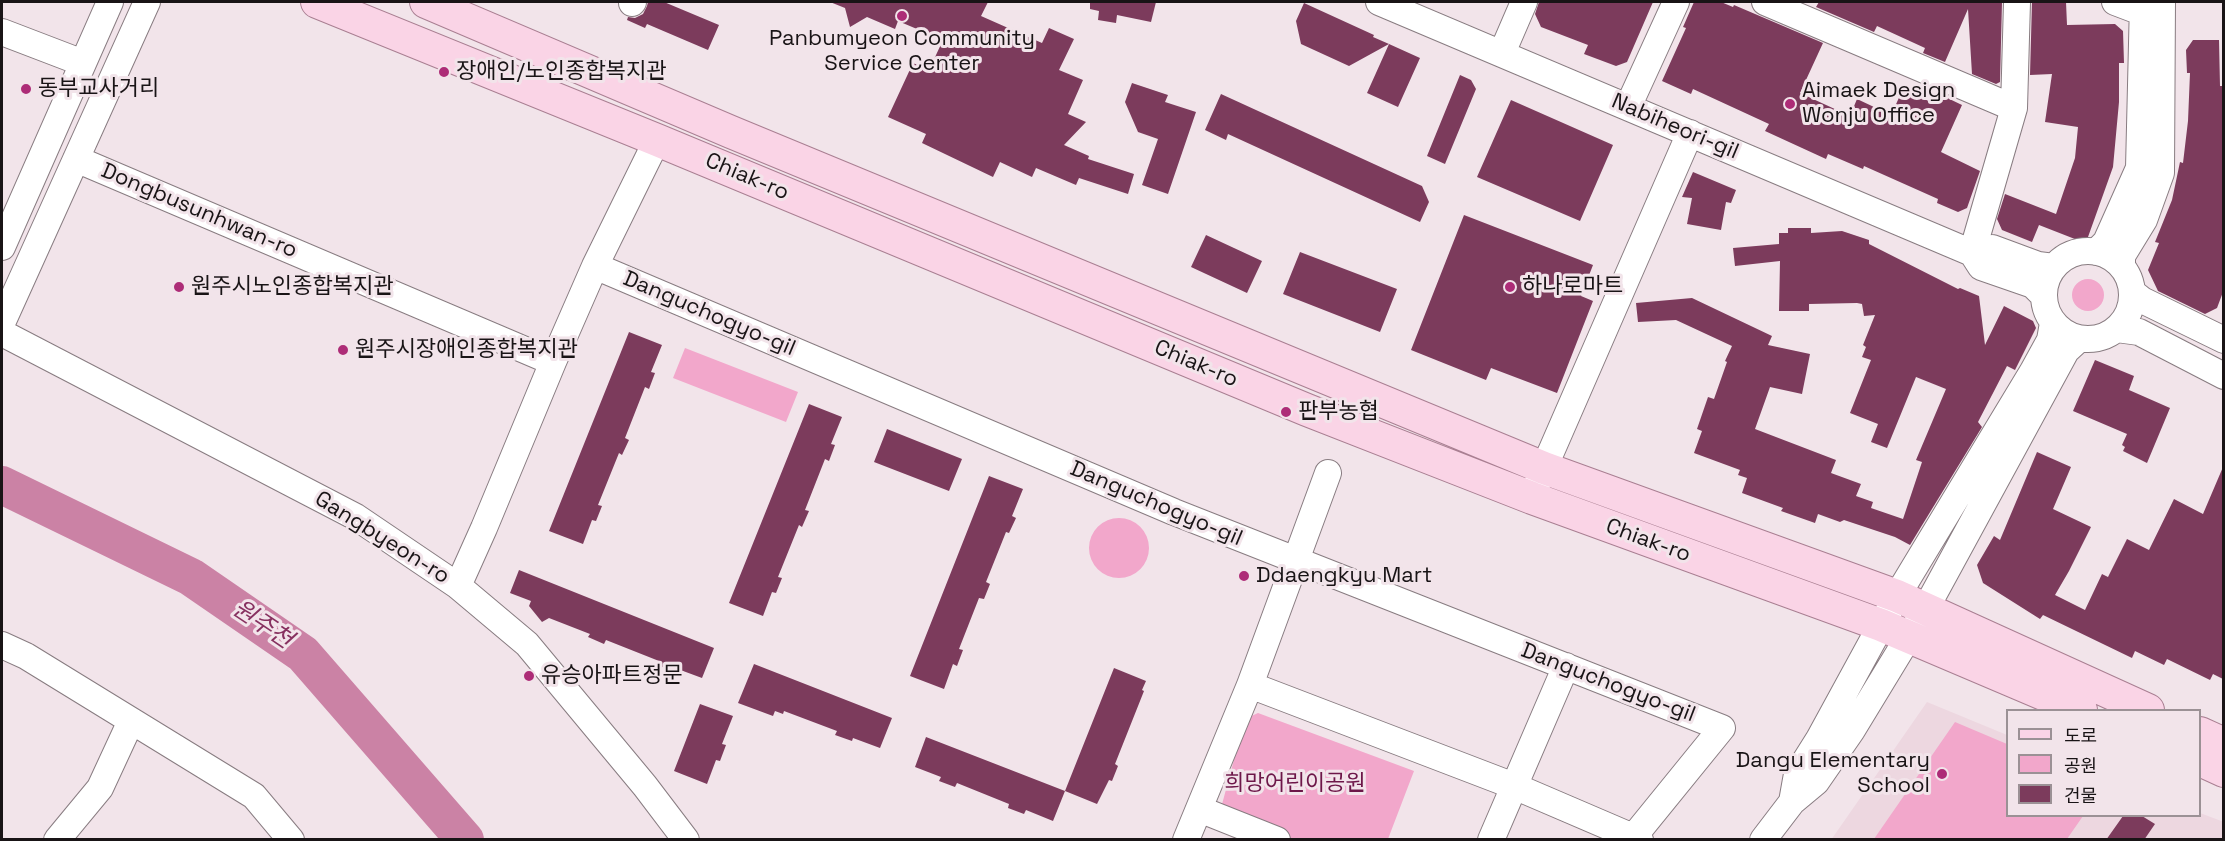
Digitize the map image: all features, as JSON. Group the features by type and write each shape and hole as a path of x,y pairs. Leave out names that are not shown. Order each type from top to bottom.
{"main road":[{"name":"Chiak-ro","path":"317,2 657,140 1306,410 1532,498 1894,632 2076,709"},
{"name":"Chiak-ro","path":"426,2 731,132 1544,468 1897,596 2144,709"},
{"path":"2201,734 2223,744"},
{"path":"2201,761 2223,771"}],"street":[{"path":"2,247 111,2"},
{"name":"Dongbusunhwan-ro","path":"2,323 147,2"},
{"name":"Nabiheori-gil","path":"1379,2 1972,253"},
{"path":"1502,54 1524,2"},
{"path":"1628,107 1676,2"},
{"path":"1765,2 2014,108"},
{"path":"2017,2 2014,108 1972,253 1981,267 2033,285 2043,295"},
{"path":"2115,2 2150,5"},
{"path":"2096,252 2106,242 2139,168 2150,5"},
{"path":"2122,267 2122,256 2144,220 2161,173 2150,5"},
{"path":"2,32 83,63"},
{"path":"1532,498 1690,133"},
{"path":"458,586 595,266 657,140"},
{"name":"Dongbusunhwan-ro","path":"76,159 553,362"},
{"path":"1972,253 1992,248 2038,265 2054,267"},
{"path":"2080,252 2096,252 2110,257 2122,267 2129,279 2132,292 2131,306 2117,328 2106,336 2079,339 2065,333 2053,323 2046,310 2043,295 2046,280 2054,267 2066,257 2080,252"},
{"name":"Danguchogyo-gil","path":"595,266 1295,561 1722,728 1635,838"},
{"path":"2132,292 2142,300 2223,340"},
{"path":"1763,840 1791,802 1816,782 1852,730 1894,632 1897,596 2033,371 2050,340 2053,323"},
{"path":"2117,328 2139,332 2223,376"},
{"name":"Gangbyeon-ro","path":"2,333 356,517 458,586 527,644 645,786 686,840"},
{"path":"1894,632 1925,610 2066,351 2079,339"},
{"path":"1186,840 1250,685 1328,473"},
{"path":"2,645 26,656 254,796 291,840"},
{"path":"1491,840 1566,666"},
{"path":"1250,685 1514,786 1635,838"},
{"path":"57,840 100,788 131,720"},
{"path":"1199,809 1277,840"}],"shaded area":[{"name":"Dangu Elementary School","path":"1927,702 2006,735 2006,817 2201,817 2201,813 2224,822 2223,840 1831,840"}],"green space":[{"path":"2088,279 2099,284 2104,295 2099,306 2088,311 2077,306 2072,295 2077,284"},
{"path":"685,348 798,392 786,422 673,378"},
{"path":"1119,518 1136,523 1144,531 1149,548 1144,565 1136,573 1119,578 1102,573 1094,565 1089,548 1094,531 1102,523"},
{"name":"희망어린이공원","path":"1258,713 1414,771 1388,839 1293,839 1224,815 1221,808 1245,719"},
{"path":"1955,722 2006,744 2006,817 2082,817 2067,839 1874,839"}],"building":[{"path":"648,2 664,2 719,25 708,50 647,24 645,28 627,20 628,17 635,18 643,14"},
{"path":"830,2 988,2 981,16 1042,43 1049,28 1074,39 1059,70 1083,80 1068,114 1086,122 1064,145 1089,156 1088,159 1134,174 1128,194 1079,178 1076,185 1036,168 1032,177 1000,162 993,177 922,143 926,134 888,117 913,63 929,70 943,40 898,21 895,29 867,17 850,27 845,8"},
{"path":"1090,2 1156,2 1151,22 1117,15 1116,23 1098,20 1099,11 1090,9"},
{"path":"1539,2 1653,2 1627,62 1616,66 1584,54 1588,45 1541,27 1535,14"},
{"path":"1694,2 1721,2 1733,7 1734,5 1823,43 1800,93 1850,116 1857,99 1891,115 1903,89 1935,104 1939,94 1962,105 1941,152 1980,171 1967,208 1958,212 1937,203 1938,199 1864,166 1863,169 1828,154 1826,159 1765,131 1769,124 1693,89 1691,94 1662,81 1686,28 1683,27"},
{"path":"1819,2 2002,2 2000,82 1996,84 1972,74 1968,9 1945,62 1923,53 1925,48 1877,26 1874,32 1816,7"},
{"path":"2032,2 2066,2 2067,25 2115,24 2123,31 2124,63 2119,63 2119,102 2113,167 2088,237 2080,241 2039,225 2032,242 2002,230 1997,219 2005,194 2056,214 2075,158 2078,127 2045,122 2052,74 2030,75"},
{"path":"1304,3 1389,44 1349,66 1301,44 1296,21"},
{"path":"2193,40 2219,40 2220,86 2223,86 2223,292 2217,308 2205,314 2158,291 2148,270 2159,243 2155,242 2172,200 2180,162 2183,163 2190,73 2187,73 2186,50"},
{"path":"1389,44 1420,58 1398,107 1367,93"},
{"path":"1460,75 1471,80 1476,89 1445,164 1427,156"},
{"path":"1132,83 1168,95 1165,102 1196,112 1168,194 1142,185 1158,139 1138,132 1125,102"},
{"path":"1221,94 1422,186 1429,202 1420,222 1228,134 1226,140 1205,130"},
{"path":"1511,100 1613,145 1580,221 1477,177"},
{"path":"1693,172 1736,190 1731,203 1726,202 1721,230 1687,224 1692,198 1682,197"},
{"path":"1464,215 1593,265 1581,296 1593,301 1557,393 1491,368 1486,380 1411,350"},
{"path":"1788,228 1811,228 1811,233 1842,231 1869,240 1869,244 1958,289 1979,296 1985,345 2004,306 2033,321 2036,328 2015,370 2007,366 1978,422 1982,427 1910,545 1895,537 1844,520 1840,522 1818,514 1815,523 1781,511 1783,508 1742,493 1747,478 1738,475 1740,470 1694,453 1702,431 1697,429 1708,397 1714,399 1727,362 1725,361 1732,346 1676,320 1638,322 1636,303 1692,298 1772,336 1768,345 1810,354 1802,394 1770,387 1755,429 1836,460 1831,473 1861,484 1856,496 1873,502 1871,508 1903,519 1922,462 1916,460 1946,389 1916,377 1887,448 1871,442 1878,424 1850,413 1871,360 1862,357 1866,347 1863,345 1875,315 1864,316 1862,304 1857,303 1809,304 1809,311 1779,311 1780,261 1735,266 1733,248 1779,244 1779,233 1788,233"},
{"path":"1206,235 1262,261 1247,293 1191,267"},
{"path":"1300,252 1397,289 1380,332 1283,294"},
{"path":"629,332 662,345 651,372 655,373 649,389 645,387 625,438 629,440 622,455 619,453 598,505 602,506 596,521 592,520 583,544 549,531"},
{"path":"2095,360 2134,376 2129,390 2170,408 2147,463 2123,451 2125,447 2122,445 2127,434 2073,411"},
{"path":"809,404 842,417 831,444 835,445 829,461 825,459 805,510 809,511 802,527 799,525 778,577 782,578 776,593 772,592 763,616 729,603"},
{"path":"887,429 962,459 949,491 874,462"},
{"path":"2037,452 2071,467 2053,509 2091,527 2055,595 2085,610 2102,574 2108,577 2127,539 2149,550 2174,499 2203,514 2223,467 2223,679 2213,674 2210,680 2167,659 2164,665 2135,651 2132,658 2043,615 2040,619 1983,583 1977,565 1994,536 2000,540"},
{"path":"989,476 1023,489 1012,516 1016,518 1009,533 1006,532 986,582 990,584 984,599 979,598 959,649 963,650 957,666 953,664 944,689 910,676"},
{"path":"519,570 714,648 702,678 675,668 673,671 657,665 659,661 606,640 604,644 588,637 590,634 549,618 542,622 529,606 531,601 510,593"},
{"path":"754,664 892,718 880,748 853,738 852,741 835,735 837,731 784,711 783,714 775,711 773,716 738,703"},
{"path":"1114,668 1146,681 1115,764 1118,766 1112,781 1109,780 1097,804 1065,791"},
{"path":"700,704 733,716 722,744 726,745 720,761 716,760 707,784 674,771"},
{"path":"926,737 1065,791 1053,821 1026,810 1024,814 1008,808 1009,804 957,783 955,787 939,781 941,777 915,767"},
{"path":"2122,817 2144,817 2155,824 2144,840 2106,840"}],"waterway":[{"name":"원주천","path":"2,485 191,577 303,654 465,840"}],"place":[{"name":"Panbumyeon Community Service Center","path":"902,16"},
{"name":"장애인/노인종합복지관","path":"444,72"},
{"name":"동부교사거리","path":"26,89"},
{"name":"Aimaek Design Wonju Office","path":"1790,104"},
{"name":"원주시노인종합복지관","path":"179,287"},
{"name":"하나로마트","path":"1510,287"},
{"name":"원주시장애인종합복지관","path":"343,350"},
{"name":"판부농협","path":"1286,412"},
{"name":"Ddaengkyu Mart","path":"1244,576"},
{"name":"유승아파트정문","path":"529,676"},
{"name":"Dangu Elementary School","path":"1942,774"}]}
